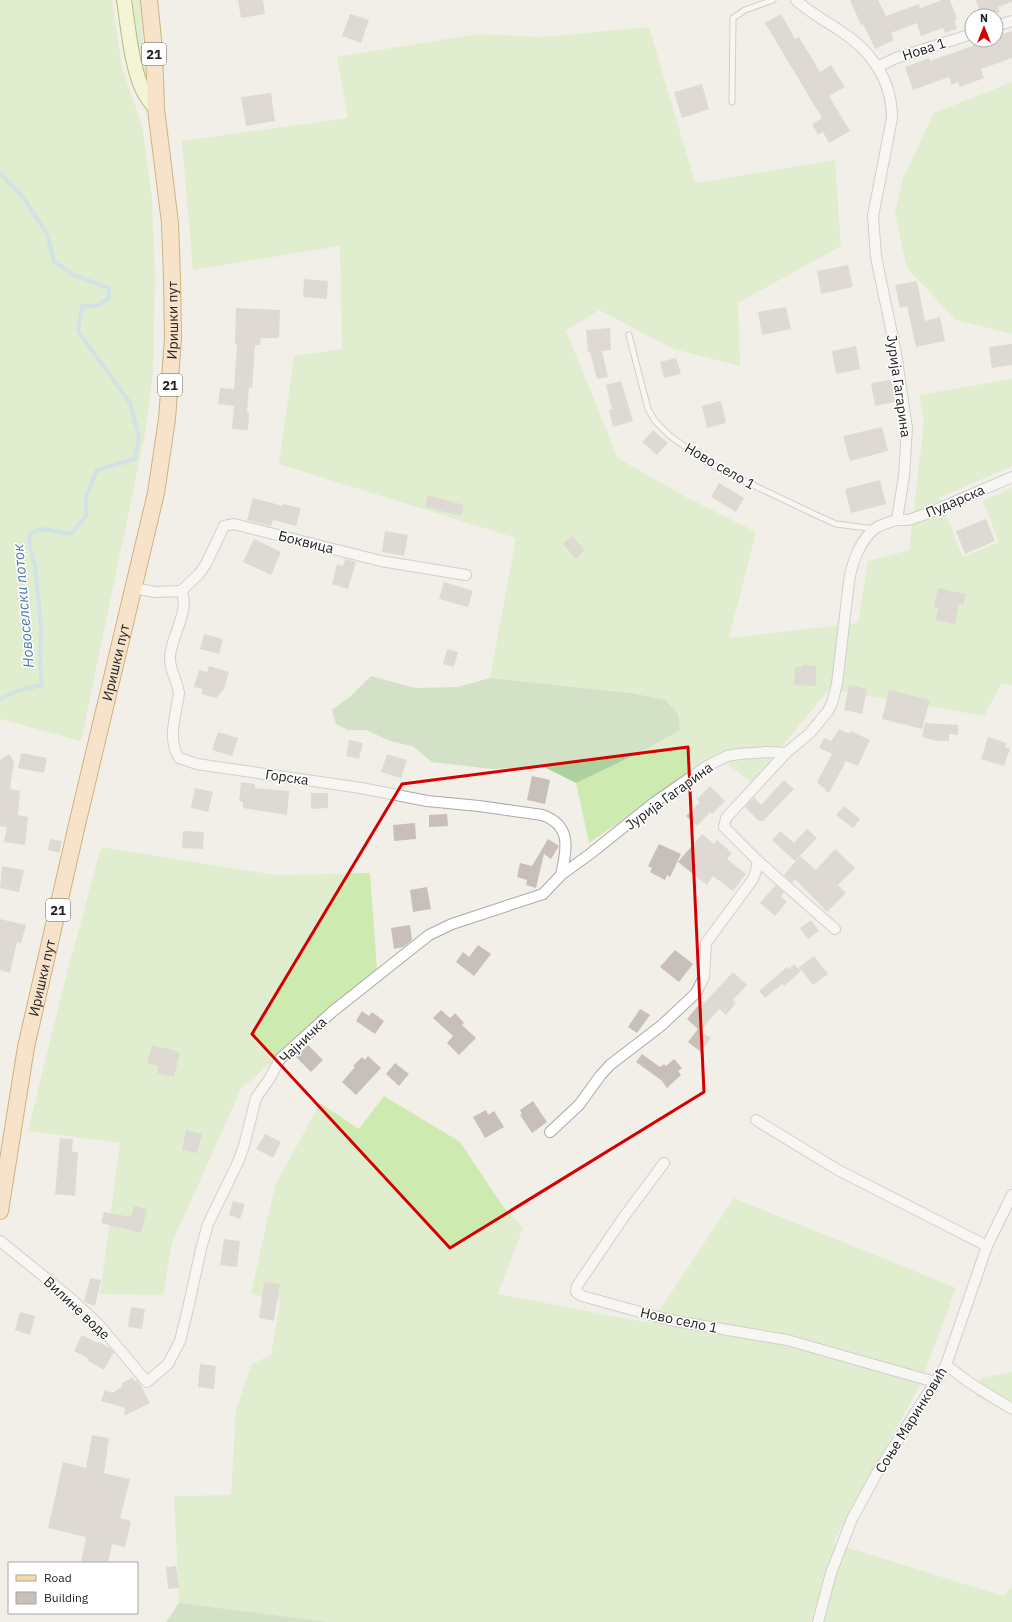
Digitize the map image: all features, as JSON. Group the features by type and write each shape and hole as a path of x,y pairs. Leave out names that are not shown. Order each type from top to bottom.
{"main road":[{"path":"124,0 134,60 139,78 144,93 156,108"},
{"name":"21","path":"149,0 154,50 156,108"},
{"name":"Иришки пут","path":"0,1211 26,1047 134,588 162,459 173,338 170,223 156,108"}],"street":[{"name":"Јурија Гагарина","path":"798,0 809,11 857,42 869,54 889,88 892,104 892,118 873,216 876,257 896,353 907,428 904,476 897,520"},
{"name":"Нова 1","path":"877,67 896,58 964,37"},
{"name":"Пударска","path":"897,520 908,520 926,514 1012,477"},
{"path":"835,929 758,860 724,827 726,818 786,753 810,733 825,715 832,703 837,684 852,566 859,550 869,535 876,529 897,520"},
{"name":"Боквица","path":"181,591 202,569 213,552 224,526 230,524 256,529 381,561 466,575"},
{"path":"134,588 155,592 181,591"},
{"name":"Горска","path":"181,591 184,600 170,657 171,667 179,693 172,734 173,747 179,758 197,764 361,788 427,801 479,806 542,815 552,818 558,823 564,832 565,851 561,874"},
{"name":"Јурија Гагарина","path":"561,874 590,854 655,802 707,766 727,756 739,754 756,752 786,753"},
{"path":"550,1132 579,1105 610,1065 662,1025 696,994 704,977 706,943 753,879 758,860"},
{"name":"Чајничка","path":"147,1382 168,1364 180,1341 208,1224 238,1162 244,1146 256,1098 270,1078 280,1059 332,1012 429,935 452,924 543,894 561,874"},
{"path":"756,1120 838,1170 987,1246"},
{"name":"Ново село 1","path":"664,1163 623,1218 577,1286 576,1292 582,1296 669,1320 787,1340 935,1382"},
{"name":"Соње Маринковић","path":"818,1622 831,1573 852,1519 876,1473 946,1365 987,1246 1012,1195"},
{"name":"Вилине воде","path":"0,1241 68,1296 100,1326 147,1382"},
{"path":"946,1365 970,1383 1012,1409"}],"lane":[{"path":"732,102 733,18 745,10 773,0"},
{"name":"Ново село 1","path":"629,335 648,409 655,421 670,436 708,462 732,475 816,515 836,524 876,529"}],"highlighted area":[{"path":"688,747 704,1092 450,1248 252,1034 402,784"}],"green space":[{"path":"0,0 112,0 122,67 142,126 152,198 155,275 153,372 145,434 81,741 0,719"},
{"path":"130,0 140,0 146,80 141,65"},
{"path":"649,27 695,183 835,160 841,246 738,303 740,366 674,349 599,310 566,331 618,458 684,496 756,532 729,638 858,623 868,561 909,550 924,422 919,395 1012,379 1012,466 939,498 963,557 999,542 983,501 1012,488 1012,685 1001,684 984,716 829,689 752,783 717,756 589,843 576,783 641,752 679,730 631,693 490,678 516,538 279,464 294,356 342,349 340,246 193,270 182,141 348,118 337,57 477,34 542,37"},
{"path":"1012,82 1012,334 956,320 907,268 895,214 903,178 934,113"},
{"path":"371,676 415,688 458,687 490,678 631,693 665,700 678,714 680,730 641,752 576,783 544,767 492,769 432,762 412,746 390,741 366,730 348,730 336,724 332,710 350,697"},
{"path":"101,847 275,875 370,873 377,969 241,1089 172,1243 163,1295 100,1294 120,1143 28,1131 65,981"},
{"path":"384,1096 460,1142 502,1205 523,1228 498,1294 651,1323 734,1198 956,1288 919,1387 833,1543 1003,1596 1012,1586 1012,1622 329,1622 179,1603 174,1496 231,1495 236,1409 252,1364 271,1355 280,1301 251,1294 275,1186 320,1103 359,1129"},
{"path":"1012,1372 1012,1415 976,1396 981,1378"},
{"path":"179,1603 329,1622 166,1622"}],"building":[{"path":"238,0 263,0 265,14 241,18"},
{"path":"850,0 878,0 886,16 919,4 920,8 942,0 950,0 957,19 954,20 957,29 945,33 943,28 921,36 917,23 891,33 894,40 875,49 863,24 861,25"},
{"path":"976,0 1012,0 1012,2 998,8 978,8"},
{"path":"350,14 369,20 361,43 342,36"},
{"path":"781,14 795,39 799,37 820,72 831,65 845,87 829,96 850,131 829,143 823,132 818,135 812,124 822,118 765,23"},
{"path":"1012,31 1012,58 981,69 984,78 960,87 958,82 952,85 949,77 913,90 905,67 929,58 930,61 967,48 1004,48 1004,34"},
{"path":"702,84 709,109 682,118 674,92"},
{"path":"271,93 275,121 246,126 241,97"},
{"path":"848,265 853,287 821,294 817,271"},
{"path":"304,279 328,281 327,299 303,297"},
{"path":"917,281 925,321 940,317 945,341 916,347 907,306 900,308 895,285"},
{"path":"786,307 791,329 762,335 758,312"},
{"path":"236,308 280,310 279,338 261,338 260,345 255,345 252,388 249,387 247,413 249,413 248,430 232,429 234,406 218,404 220,388 234,389 237,344 235,344"},
{"path":"610,328 611,350 602,351 608,377 597,379 590,352 588,352 586,330"},
{"path":"1012,344 1012,365 992,368 989,347"},
{"path":"856,346 860,369 836,374 832,351"},
{"path":"676,358 681,374 664,378 660,362"},
{"path":"891,380 895,402 875,406 871,383"},
{"path":"621,381 633,421 613,427 609,410 612,409 606,385"},
{"path":"721,401 726,423 707,428 702,406"},
{"path":"882,427 888,451 850,461 843,436"},
{"path":"653,430 668,443 657,455 642,442"},
{"path":"880,480 886,504 851,513 845,489"},
{"path":"719,483 744,498 736,512 711,497"},
{"path":"428,495 464,505 461,516 425,507"},
{"path":"253,498 283,506 283,504 301,508 296,526 273,520 271,526 247,520"},
{"path":"986,519 995,541 965,554 956,531"},
{"path":"385,531 408,535 404,556 382,552"},
{"path":"572,536 585,550 576,559 563,544"},
{"path":"254,539 281,552 271,575 243,562"},
{"path":"345,559 356,562 348,589 332,584 337,564 343,566"},
{"path":"444,582 473,591 468,607 439,599"},
{"path":"938,588 966,594 963,605 959,604 955,624 935,620 938,608 934,607"},
{"path":"204,634 223,639 219,654 200,649"},
{"path":"447,649 458,652 454,667 443,664"},
{"path":"803,665 816,666 816,686 794,685 795,667 802,667"},
{"path":"209,666 229,672 224,689 216,698 201,694 203,689 194,687 199,670 207,672"},
{"path":"849,685 867,689 862,714 844,710"},
{"path":"889,690 930,700 922,729 882,719"},
{"path":"925,723 958,725 958,735 949,734 949,741 937,741 922,737"},
{"path":"839,729 850,734 851,731 870,740 858,766 846,761 829,793 817,782 832,754 819,748 824,738 831,741"},
{"path":"218,732 238,738 232,756 212,750"},
{"path":"988,737 1007,743 1005,747 1010,749 1004,766 981,759"},
{"path":"349,740 363,743 359,759 346,756"},
{"path":"21,753 47,758 44,773 18,768"},
{"path":"9,754 14,761 10,789 20,791 18,815 28,817 25,845 4,842 7,827 0,826 0,760"},
{"path":"387,754 407,760 401,778 381,772"},
{"path":"532,776 550,780 545,804 527,800"},
{"path":"784,780 794,789 763,821 759,821 745,807 754,797 761,805"},
{"path":"241,782 255,784 255,788 289,791 287,815 243,808 243,802 239,801"},
{"path":"710,786 725,801 712,814 710,812 697,826 686,816 700,802 697,799"},
{"path":"195,788 213,792 208,812 191,808"},
{"path":"311,793 328,793 328,808 311,809"},
{"path":"844,806 860,819 853,828 836,815"},
{"path":"447,814 448,826 429,827 429,815"},
{"path":"415,823 416,839 394,841 393,825"},
{"path":"807,829 817,838 795,861 772,840 780,831 794,843"},
{"path":"183,831 204,832 203,849 182,848"},
{"path":"702,834 714,844 717,840 732,853 727,859 746,874 733,891 713,876 707,885 678,862"},
{"path":"50,839 62,841 59,853 48,850"},
{"path":"548,839 559,846 551,859 544,854 536,888 526,885 527,880 517,877 520,863 532,866"},
{"path":"659,844 681,854 670,877 667,875 665,880 650,872 652,868 648,866"},
{"path":"835,849 855,868 838,885 846,893 827,912 795,879 792,883 784,875 800,856 816,870"},
{"path":"2,866 24,870 19,892 0,888"},
{"path":"776,885 784,892 781,896 787,902 775,916 760,903"},
{"path":"427,887 431,909 413,912 410,890"},
{"path":"0,919 26,925 21,943 17,942 10,973 0,970"},
{"path":"811,920 819,931 808,939 800,928"},
{"path":"410,925 412,940 403,947 394,949 391,928"},
{"path":"478,945 491,954 474,976 456,962 463,952 469,957"},
{"path":"675,950 693,964 679,982 660,967"},
{"path":"814,956 828,974 813,985 799,967"},
{"path":"794,964 801,971 784,986 782,984 765,998 759,991 787,967 789,969"},
{"path":"733,972 747,985 733,1000 736,1003 726,1015 719,1009 700,1031 711,1038 701,1052 688,1042 698,1029 687,1019 702,1001 704,1003"},
{"path":"640,1009 650,1015 637,1033 628,1027"},
{"path":"441,1010 450,1018 455,1013 464,1023 462,1025 476,1038 459,1055 447,1043 453,1036 433,1018"},
{"path":"362,1011 369,1016 372,1012 384,1021 375,1034 356,1021"},
{"path":"152,1045 180,1052 174,1077 157,1073 159,1066 147,1063"},
{"path":"308,1045 323,1060 311,1072 296,1057"},
{"path":"642,1054 660,1067 664,1064 666,1066 674,1059 682,1068 678,1071 681,1075 667,1088 661,1080 636,1062"},
{"path":"368,1056 381,1068 356,1095 342,1082 355,1067 353,1066 362,1057 365,1060"},
{"path":"395,1063 409,1074 399,1086 386,1074"},
{"path":"533,1101 547,1122 532,1133 520,1115 522,1114 520,1110"},
{"path":"486,1110 488,1115 494,1111 504,1127 485,1138 473,1117"},
{"path":"186,1130 202,1134 197,1153 182,1150"},
{"path":"265,1134 281,1142 273,1158 256,1149"},
{"path":"60,1138 73,1139 72,1152 78,1152 75,1196 55,1194"},
{"path":"233,1201 245,1204 240,1219 229,1215"},
{"path":"134,1206 147,1209 141,1233 101,1223 104,1212 131,1217"},
{"path":"224,1239 240,1241 237,1267 220,1265"},
{"path":"90,1278 101,1280 95,1306 84,1302"},
{"path":"264,1282 280,1284 274,1321 259,1318"},
{"path":"131,1307 145,1309 142,1329 128,1327"},
{"path":"20,1312 35,1316 30,1335 15,1330"},
{"path":"82,1335 98,1343 99,1342 114,1352 104,1370 88,1361 89,1359 74,1351"},
{"path":"200,1364 216,1366 214,1389 198,1387"},
{"path":"132,1378 135,1381 137,1380 140,1384 150,1403 124,1416 125,1408 101,1401 105,1390 112,1393 122,1387 122,1383"},
{"path":"92,1435 109,1438 104,1473 130,1479 120,1518 131,1521 125,1547 112,1544 108,1562 81,1562 86,1537 48,1528 63,1462 86,1468"},
{"path":"176,1566 179,1588 168,1589 166,1567"}],"waterway":[{"name":"Новоселски поток","path":"0,173 23,197 47,234 54,261 73,275 109,288 109,298 96,306 82,306 78,331 130,403 139,437 135,459 97,470 86,496 86,516 71,534 42,529 29,534 30,548 35,566 41,627 40,663 42,685 17,691 0,699"}]}
